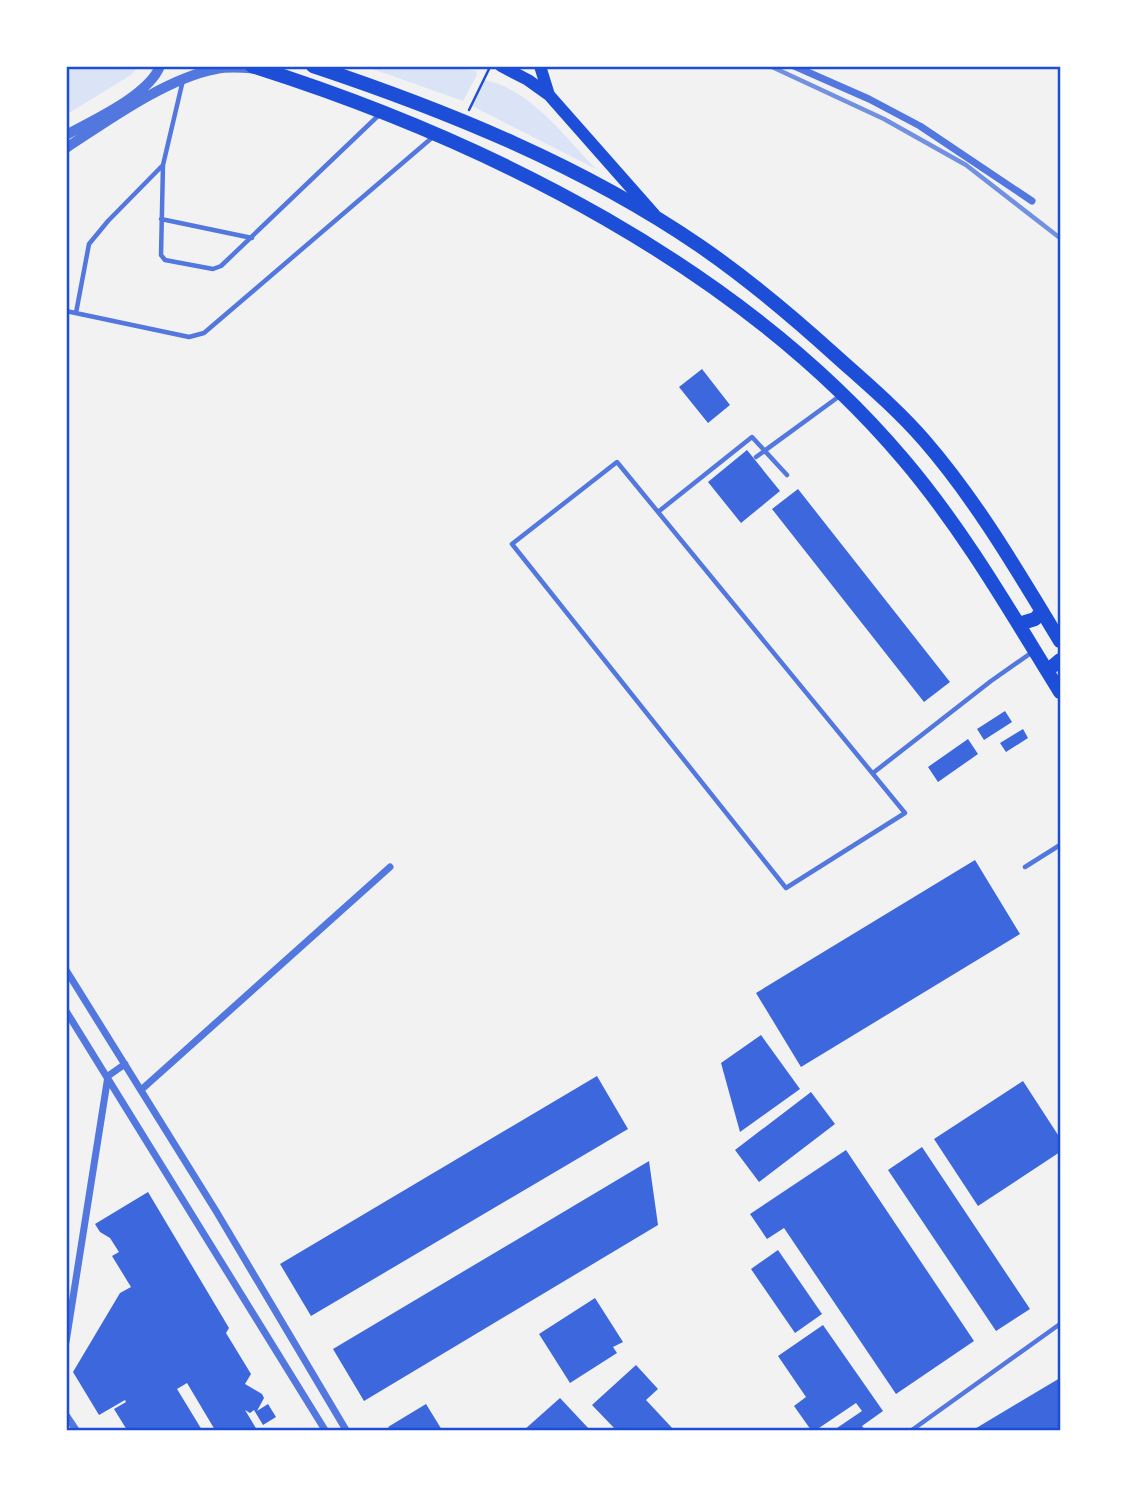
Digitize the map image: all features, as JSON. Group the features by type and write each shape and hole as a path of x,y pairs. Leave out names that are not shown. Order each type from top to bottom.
{"highway":[{"path":"313,66 463,122 541,156 662,222 755,286 892,406 952,474 978,510 1060,641"},
{"path":"257,68 383,112 540,183 640,239 724,296 841,394 902,458 930,492 981,564 1060,692"},
{"path":"1019,624 1035,619 1042,611"},
{"path":"1047,671 1060,660"}],"main road":[{"path":"501,66 549,95 662,222"},
{"path":"540,66 549,95"}],"street":[{"path":"67,142 136,94 155,76 160,66"},
{"path":"794,66 869,99 920,126 1031,201"},
{"path":"67,142 184,79 219,68 257,68"},
{"path":"141,1090 390,867"},
{"path":"66,970 216,1211 346,1430"},
{"path":"66,1011 326,1430"},
{"path":"66,1342 108,1076 125,1065"},
{"path":"66,1415 76,1430"}],"lane":[{"path":"184,79 163,165 161,255 165,260 213,269 221,266 252,238 383,112"},
{"path":"66,311 189,337 204,333 436,134"},
{"path":"76,313 89,244 163,165"},
{"path":"161,219 252,238"},
{"path":"756,457 841,394"},
{"path":"658,512 752,437 787,475"},
{"path":"617,462 658,512 905,813 786,888 512,544 617,462"},
{"path":"873,774 991,681 1035,651"},
{"path":"1025,867 1060,845"},
{"path":"912,1430 1060,1324"}],"path":[{"path":"463,122 491,66"}],"shaded area":[{"path":"443,66 476,71 477,75 463,101 367,67"},
{"path":"66,67 138,67 131,75 69,113"},
{"path":"485,80 502,85 532,104 596,169 472,106"}],"building":[{"path":"702,369 730,405 708,423 679,387"},
{"path":"747,450 780,491 741,523 708,482"},
{"path":"798,489 950,682 924,702 772,509"},
{"path":"1005,711 1012,722 984,740 977,729"},
{"path":"1023,729 1028,738 1006,752 1000,743"},
{"path":"968,739 978,754 938,782 928,767"},
{"path":"975,860 1020,934 801,1067 756,993"},
{"path":"761,1035 800,1089 740,1132 721,1063"},
{"path":"597,1076 628,1129 311,1316 280,1264"},
{"path":"1023,1081 1060,1138 1060,1152 978,1206 934,1139"},
{"path":"811,1092 835,1124 759,1182 735,1150"},
{"path":"922,1147 1030,1309 996,1331 888,1170"},
{"path":"846,1150 974,1341 896,1394 784,1228 767,1239 750,1214"},
{"path":"649,1161 658,1225 364,1401 333,1349"},
{"path":"148,1192 229,1328 226,1333 251,1374 245,1384 264,1398 257,1411 268,1404 276,1417 263,1425 254,1410 250,1413 245,1410 257,1430 215,1430 187,1383 177,1389 202,1430 127,1430 114,1409 126,1402 125,1400 99,1415 73,1372 120,1293 131,1287 112,1256 119,1252 110,1238 100,1232 95,1224"},
{"path":"778,1250 822,1314 795,1333 751,1269"},
{"path":"595,1298 623,1342 613,1347 617,1353 570,1383 539,1334"},
{"path":"823,1325 883,1411 862,1426 865,1430 834,1430 862,1411 856,1403 816,1430 811,1430 794,1406 806,1397 778,1356"},
{"path":"636,1365 658,1389 646,1400 674,1430 616,1430 592,1405"},
{"path":"1060,1378 1060,1430 973,1430"},
{"path":"560,1398 590,1430 524,1430"},
{"path":"426,1404 442,1430 391,1430 388,1427"}],"railway":[{"path":"770,66 884,119 966,165 1060,238"}]}
